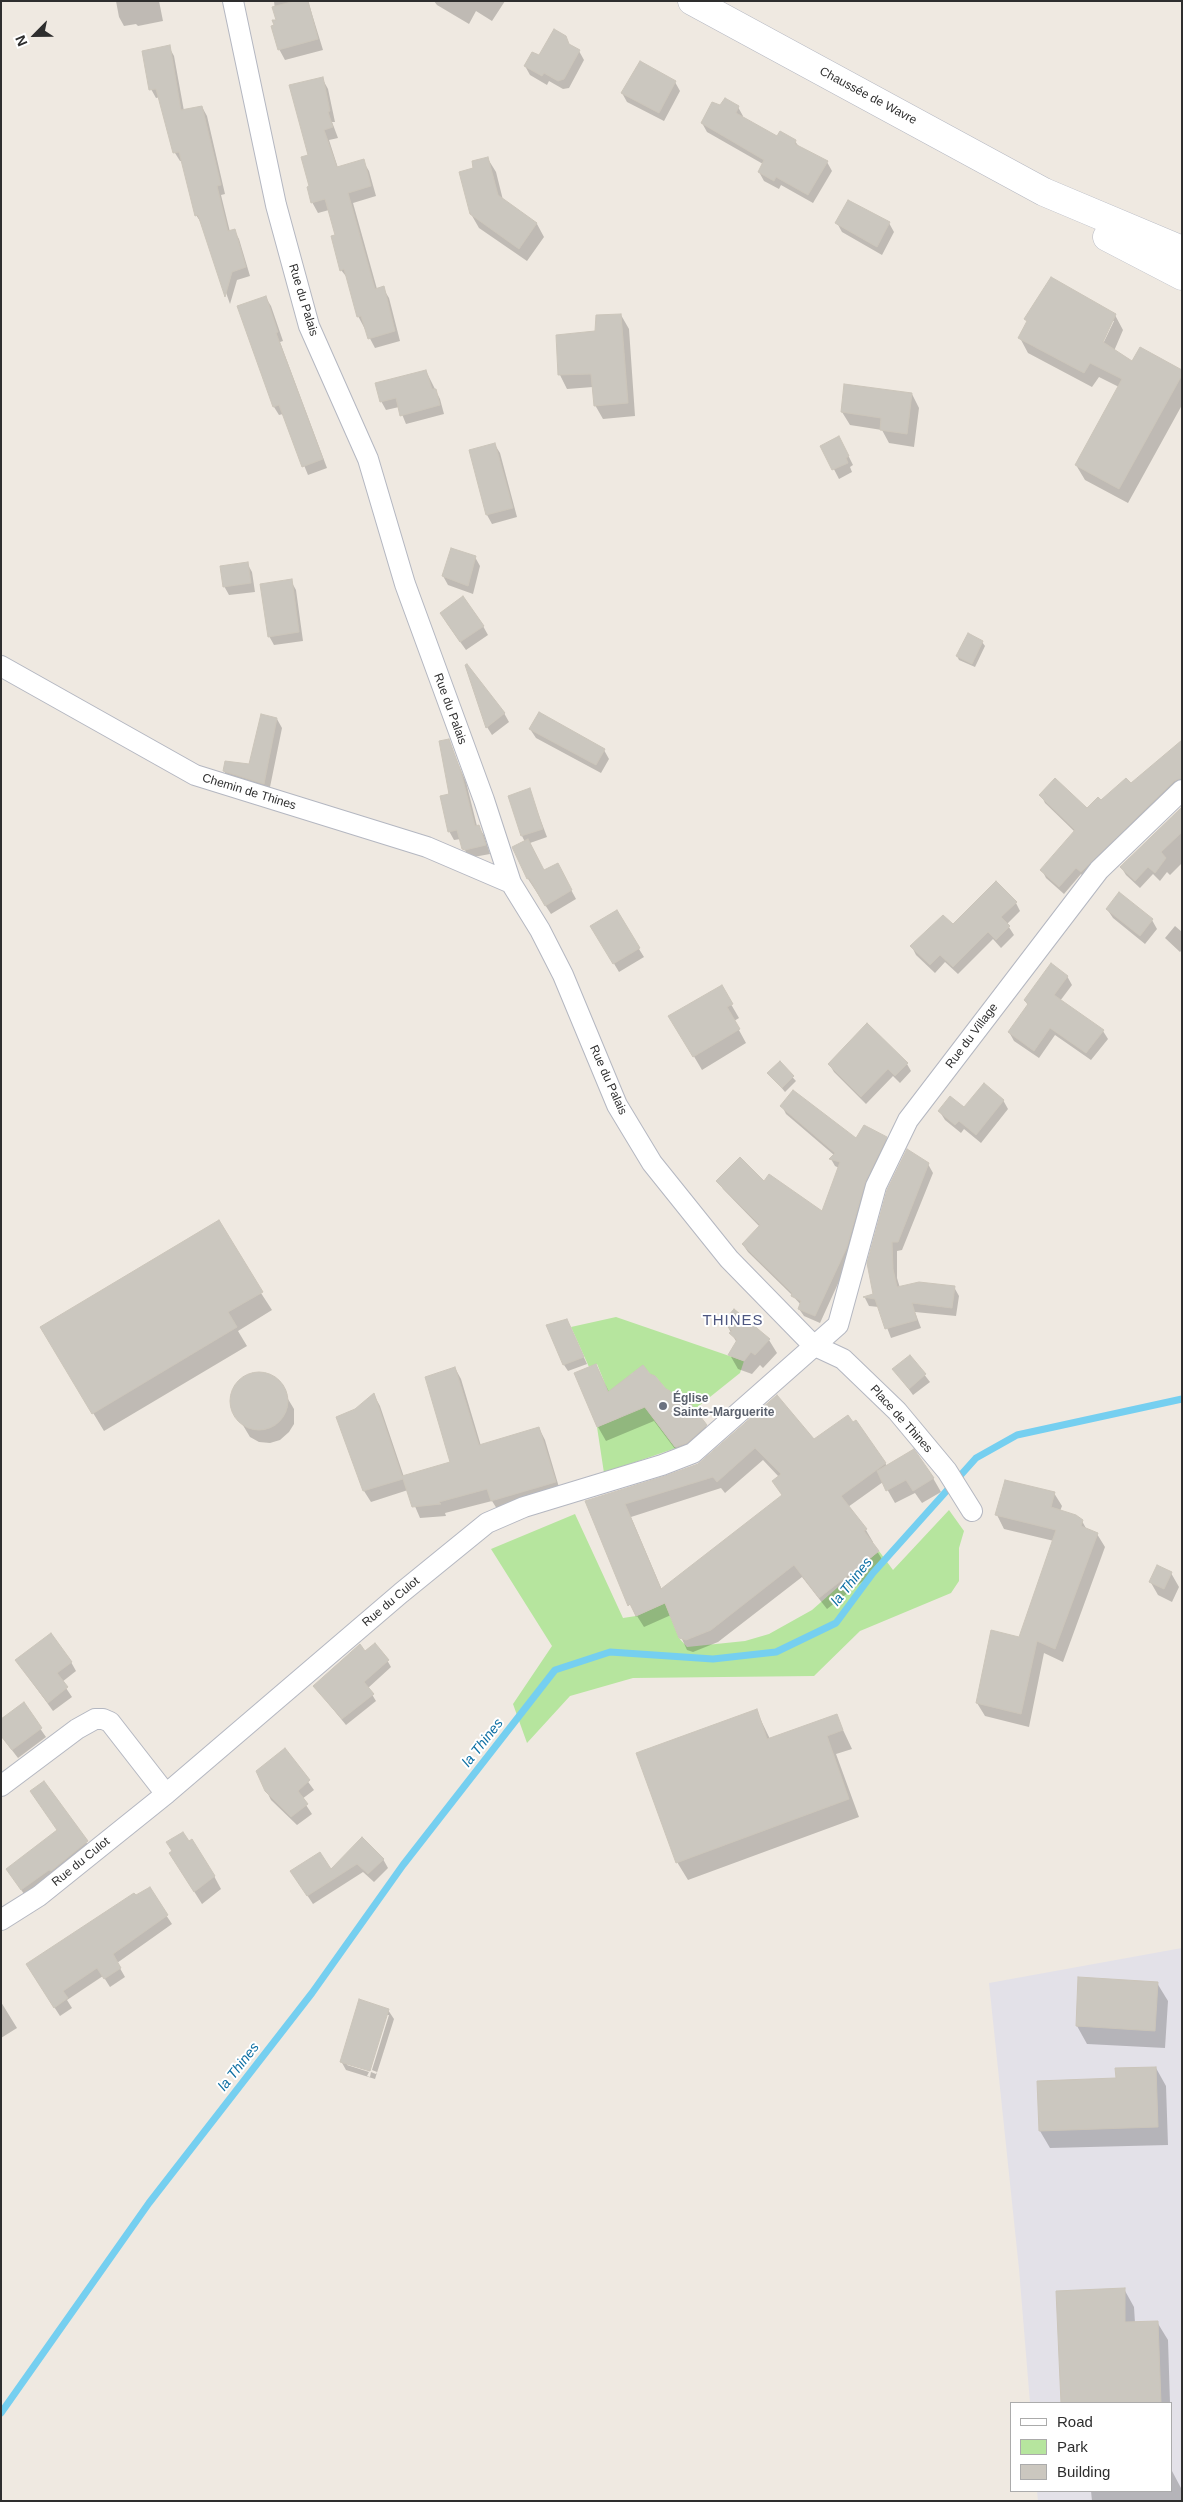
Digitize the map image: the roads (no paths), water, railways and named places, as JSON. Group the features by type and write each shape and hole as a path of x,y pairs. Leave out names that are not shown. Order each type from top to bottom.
{"main road":[{"name":"Chaussée de Wavre","path":"692,1 1044,192"},
{"path":"1044,192 1182,250"},
{"path":"1044,192 1078,222 1182,276"}],"street":[{"name":"Rue du Palais","path":"233,1 276,205 309,326 368,459 405,584 484,800 511,883 540,930 564,975 617,1105 652,1163 729,1259 814,1345"},
{"name":"Chemin de Thines","path":"1,666 195,775 427,847 511,883"},
{"name":"Rue du Village","path":"843,1359 838,1325 876,1186 908,1120 1099,870 1182,790"},
{"path":"814,1345 838,1325"},
{"name":"Place de Thines","path":"814,1345 843,1359 897,1411 947,1471 972,1510"},
{"name":"Rue du Culot","path":"1,1920 39,1896 166,1794 401,1593 487,1523 524,1507 662,1465 693,1453 814,1345"},
{"path":"1,1786 77,1729 95,1719 110,1722 166,1794"}],"waterway":[{"name":"la Thines","path":"1,2413 149,2203 312,1993 403,1865 555,1670 610,1652 713,1659 776,1652 836,1623 873,1573 976,1458 1017,1435 1182,1399"}],"place":[{"name":"Église Sainte-Marguerite","path":"663,1406"}],"district":[{"name":"THINES","path":"733,1321"}]}
